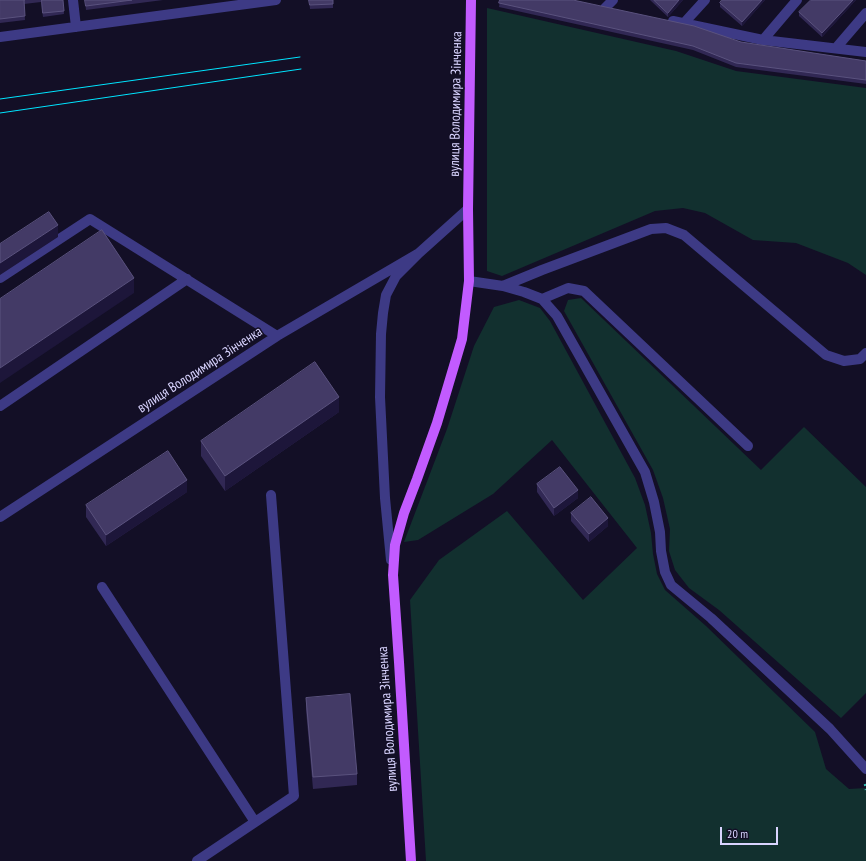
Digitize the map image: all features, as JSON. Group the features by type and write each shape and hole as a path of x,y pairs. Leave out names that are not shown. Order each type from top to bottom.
{"main road":[{"name":"вулиця Володимира Зінченка","path":"411,861 393,575 395,545 404,513 437,423 462,339 469,281 468,209 471,0"}],"street":[{"path":"73,0 76,27"},
{"path":"0,37 276,0"},
{"path":"684,24 705,0"},
{"path":"763,40 797,0"},
{"path":"836,48 866,13"},
{"path":"660,19 763,40 866,52"},
{"name":"вулиця Володимира Зінченка","path":"393,575 385,498 380,397 382,313 386,295 396,276 468,209"},
{"path":"0,278 90,219 277,336"},
{"path":"503,286 651,229 666,228 684,235 826,355 844,361 860,359 866,353"},
{"name":"вулиця Володимира Зінченка","path":"0,517 277,336 419,253"},
{"path":"0,406 187,279"},
{"path":"469,281 503,286 542,299 557,316 645,472 656,510 660,532 660,551 665,572 671,585 711,618 824,724 866,769"},
{"path":"542,299 568,288 584,291 748,446"},
{"path":"197,861 294,796 271,495"},
{"path":"102,587 255,822"}],"green space":[{"path":"487,8 676,51 736,71 866,88 866,275 848,263 796,243 753,240 705,213 683,208 655,211 502,276 487,271"},
{"path":"581,298 761,470 804,427 866,487 866,693 841,718 719,610 689,588 675,570 669,551 670,529 663,498 653,470 564,311 568,300"},
{"path":"519,300 540,308 550,321 635,478 645,505 657,574 665,590 706,626 815,732 826,769 849,789 866,788 866,861 426,861 410,600 439,560 507,511 583,600 637,548 552,440 493,494 418,540 404,542 447,429 474,346 494,307"}],"building":[{"path":"0,0 24,0 25,16 0,19"},
{"path":"42,0 63,0 64,11 43,13"},
{"path":"85,0 132,0 86,6"},
{"path":"309,0 333,0 333,4 310,5"},
{"path":"500,0 573,0 694,26 741,42 866,61 866,80 736,63 693,46 499,3"},
{"path":"654,0 679,0 668,13"},
{"path":"722,0 762,0 742,22 720,3"},
{"path":"811,0 853,0 822,33 799,12"},
{"path":"49,212 58,225 0,263 0,244"},
{"path":"102,230 134,278 0,368 0,299"},
{"path":"315,362 339,397 225,476 201,441"},
{"path":"168,451 187,480 106,535 86,505"},
{"path":"560,467 578,490 554,508 537,484"},
{"path":"591,497 608,518 589,534 571,513"},
{"path":"350,694 357,774 313,777 306,698"}],"tram line":[{"path":"0,99 300,57"},
{"path":"0,113 301,69"}]}
